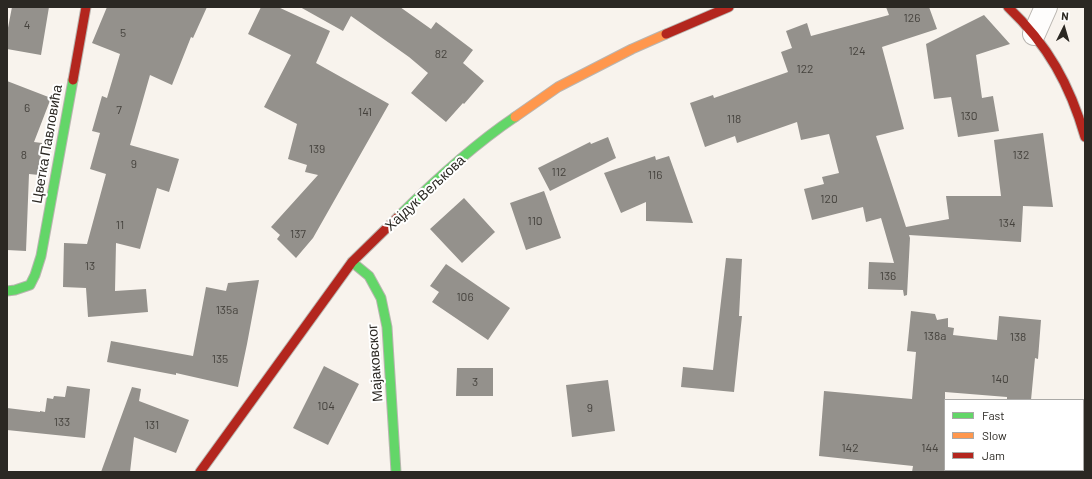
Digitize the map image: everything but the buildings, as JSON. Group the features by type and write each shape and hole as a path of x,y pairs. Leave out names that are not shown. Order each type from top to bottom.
{"street":[{"name":"Цветка Павловића","path":"7,291 15,290 30,284 35,275 41,256 86,7"},
{"name":"Хајдук Вељкова","path":"200,472 352,262 438,177 501,126 558,87 632,49 729,7"},
{"path":"1008,7 1034,34 1051,60 1073,99 1085,137"},
{"path":"1034,34 1046,7"},
{"name":"Мајаковског","path":"352,262 369,276 381,298 386,320 396,472"}],"traffic: fast":[{"path":"7,291 30,285 41,256 73,80"},
{"path":"398,217 454,164 515,117"},
{"path":"352,262 369,276 381,298 387,327 396,472"}],"traffic: slow":[{"path":"515,117 558,87 632,49 666,34"}],"traffic: jam":[{"path":"73,80 86,7"},
{"path":"666,34 729,7"},
{"path":"1008,7 1035,36 1056,67 1065,83 1085,137"},
{"path":"200,472 352,262 398,217"}]}
